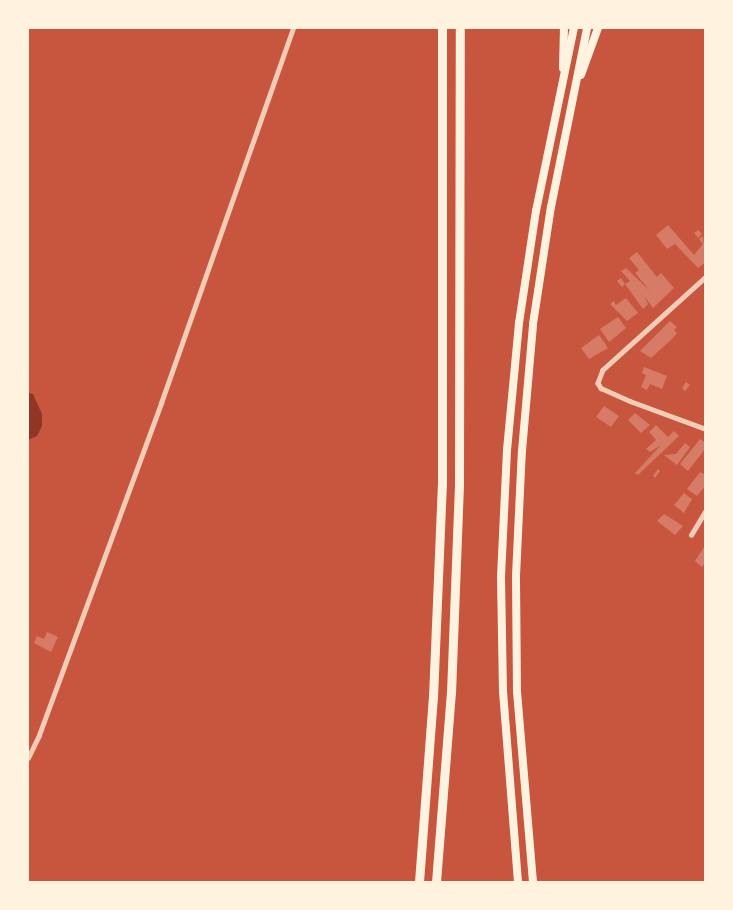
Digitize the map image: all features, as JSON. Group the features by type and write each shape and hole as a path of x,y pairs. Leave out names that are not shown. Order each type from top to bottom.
{"highway":[{"path":"419,882 432,697 442,485 442,28"},
{"path":"436,882 450,693 459,484 460,28"},
{"path":"563,81 564,28"},
{"path":"518,882 502,692 501,577 507,450 518,323 536,211 574,28"},
{"path":"533,882 518,692 516,576 522,451 533,324 551,207 587,28"},
{"path":"576,83 587,63 598,28"}],"street":[{"path":"28,758 39,735 161,404 293,28"},
{"path":"706,277 603,370 599,385 630,401 706,429"},
{"path":"691,535 706,510"}],"shaded area":[{"path":"28,393 33,394 42,414 42,426 37,436 28,440"}],"building":[{"path":"668,225 694,255 703,244 699,239 703,236 706,262 698,268 675,244 667,249 656,235"},
{"path":"698,230 702,234 698,238 694,233"},
{"path":"637,252 657,277 661,273 674,288 653,308 644,296 648,304 643,309 625,284 630,281 621,271 626,268 650,291 635,273 639,270 629,258"},
{"path":"621,278 625,284 622,287 617,281"},
{"path":"626,298 638,313 627,321 610,304 614,301 616,305"},
{"path":"618,317 626,328 609,342 600,329"},
{"path":"670,321 677,327 674,330 677,333 671,340 651,358 640,351"},
{"path":"599,335 608,348 589,359 581,348"},
{"path":"644,367 667,376 662,389 650,384 647,390 641,387 646,375 642,373"},
{"path":"686,382 690,385 685,391 682,388"},
{"path":"604,406 619,416 611,427 596,417"},
{"path":"635,413 650,425 641,433 628,420"},
{"path":"656,425 668,437 674,431 679,436 638,475 635,473 661,445 650,452 646,449 656,440 649,432"},
{"path":"700,439 706,443 706,448 688,471 680,464"},
{"path":"685,443 690,447 677,465 664,455 676,454"},
{"path":"658,469 660,471 655,478 653,476"},
{"path":"700,472 706,475 706,485 697,496 687,489"},
{"path":"684,493 692,499 684,513 674,505"},
{"path":"664,514 683,526 675,535 657,521"},
{"path":"706,544 706,562 702,567 695,561"},
{"path":"47,632 58,637 51,652 34,643 37,636 44,639"}]}
